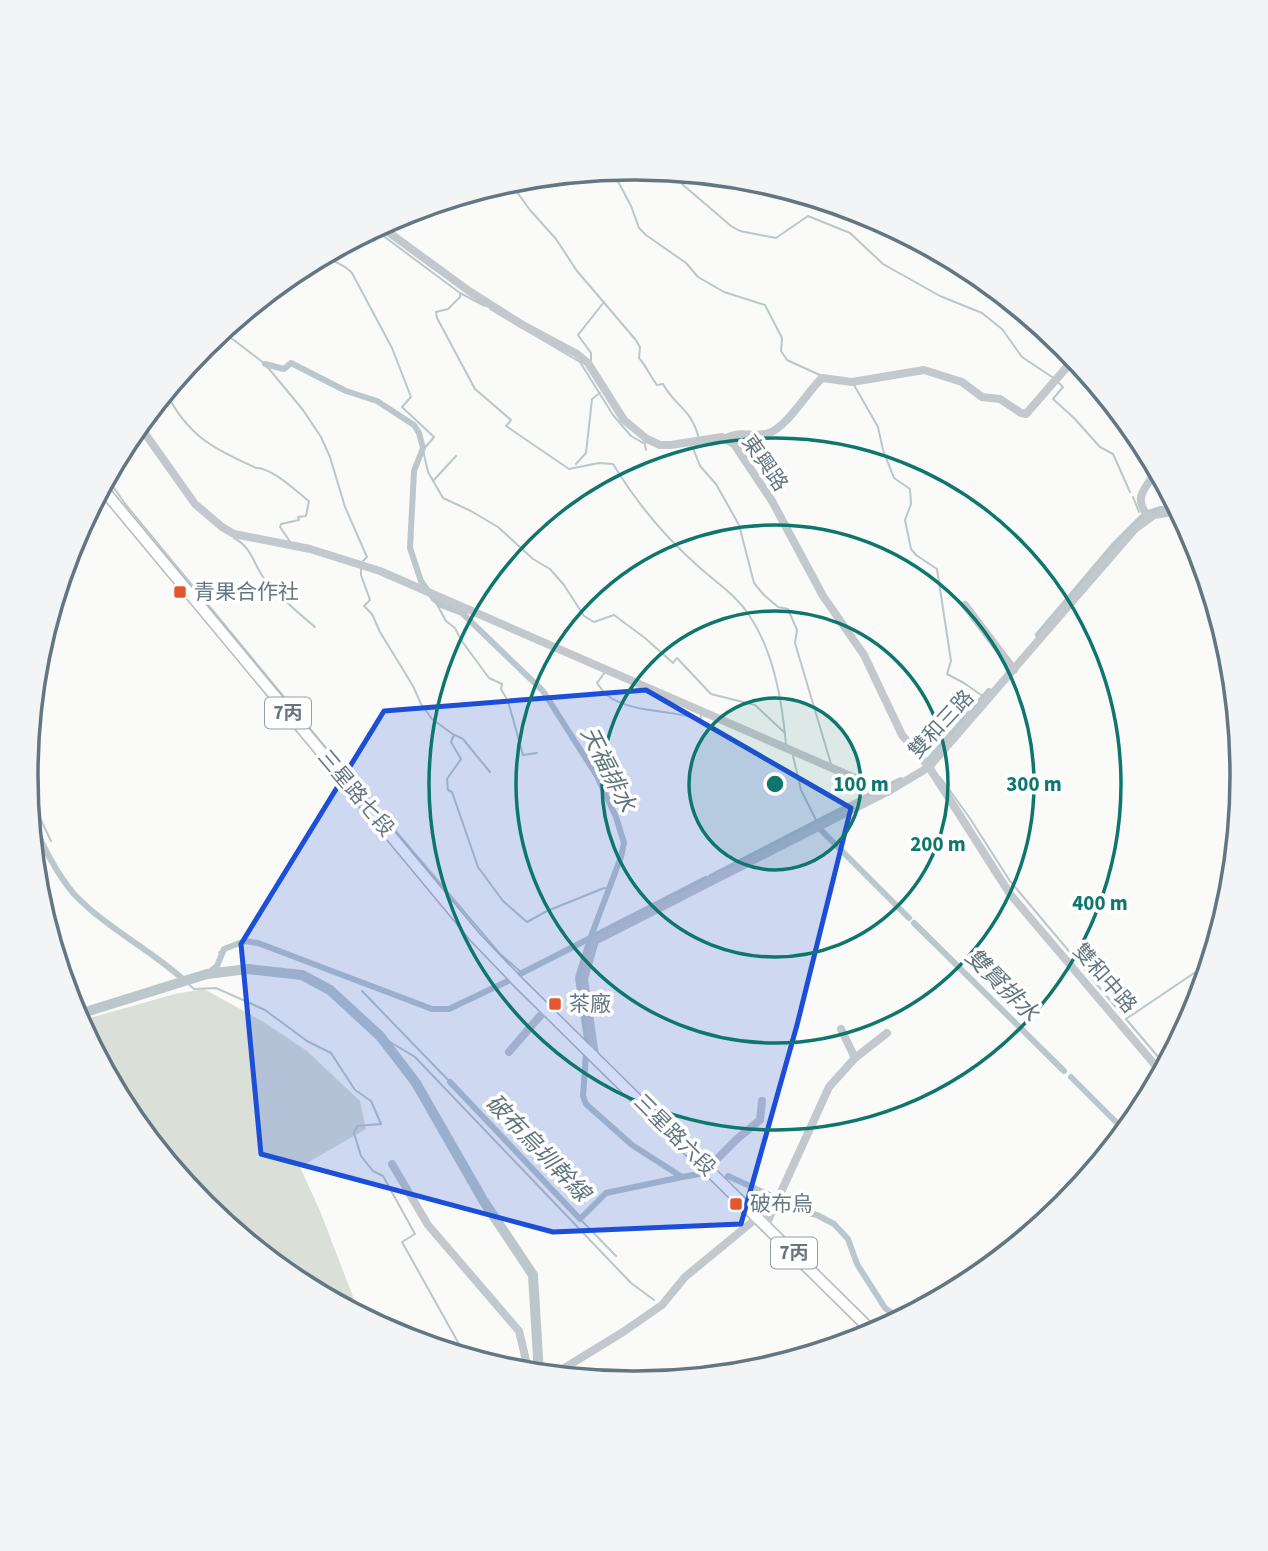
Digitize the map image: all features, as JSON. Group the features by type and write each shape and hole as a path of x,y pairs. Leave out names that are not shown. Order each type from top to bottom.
{"main road":[{"name":"三星路七段","path":"109,496 475,937"},
{"name":"三星路六段","path":"475,937 865,1324"}],"street":[{"name":"東興路","path":"389,233 468,290 521,324 577,354 588,363 624,420 647,439 660,445 671,445 726,438 739,450 772,501 823,596 864,655 902,735 927,764"},
{"path":"726,438 740,433 768,433 774,430 822,378 852,382 924,370 962,382 982,397 1000,399 1026,414 1067,367"},
{"path":"146,435 195,504 209,518 233,534 346,559 430,592 882,789"},
{"path":"1151,480 1142,493 1140,505 1147,515 1168,512"},
{"name":"雙和三路","path":"588,1049 584,979 595,941 927,764 1147,515"},
{"path":"965,605 1011,667"},
{"name":"雙和中路","path":"927,764 1010,894 1155,1064"},
{"path":"509,1052 546,1009"},
{"path":"841,1029 855,1058"},
{"path":"766,1225 829,1087 855,1058 887,1033"},
{"path":"711,1171 737,1139 760,1120 762,1101"},
{"path":"392,1164 428,1225 519,1331 526,1361"},
{"path":"565,1367 662,1305 685,1277 758,1217"}],"highlighted area":[{"path":"646,690 851,808 797,1025 741,1224 553,1232 261,1154 241,944 384,711"}],"shaded area":[{"path":"204,989 262,1021 307,1051 360,1101 366,1129 300,1167 355,1301 303,1271 271,1248 213,1197 162,1138 118,1073 91,1018 175,994"}],"waterway":[{"path":"618,180 639,228 646,235 686,263 698,277 724,292 765,305 782,338 781,351 787,360 822,376"},
{"path":"681,182 740,231 776,238 808,216 850,233 883,264 940,296 982,313 1002,329 1022,357 1052,377"},
{"path":"516,191 556,239 577,271 635,339 640,347 639,358 657,385 663,384 688,414 699,439"},
{"path":"383,236 460,293 485,306"},
{"path":"334,261 352,273 392,348 411,397 402,407 434,437 423,450 428,472 443,498 498,527 533,559 550,569 584,616 594,622 614,615 673,663 677,658 711,694 755,705 785,733"},
{"path":"460,293 460,297 448,309 436,312 437,318 475,389 511,420 506,426 569,469 599,463 613,464 663,532 744,608 758,629 771,661 786,744"},
{"path":"591,361 591,353 578,335 604,302"},
{"path":"490,309 580,362 613,415 631,436 645,444"},
{"path":"231,338 265,364 303,410 321,437 345,507 367,557 362,562"},
{"name":"天福排水","path":"265,364 284,369 291,363 346,391 377,401 414,425 419,433 423,448 414,471 410,548 421,581 434,599 441,605 462,613 543,691 597,776 616,817 624,843 578,978 587,1039 583,1096 586,1104 632,1145 682,1177 705,1173"},
{"path":"1059,383 1063,387 1053,399 1100,447 1113,454 1130,492"},
{"path":"854,385 878,427 883,450 894,478 910,489 911,504 905,520 911,549 937,569 951,661 947,674 984,697"},
{"path":"576,464 586,453 592,399 600,393"},
{"path":"171,402 184,421 204,440 240,461 269,471 309,501 306,516 281,524 280,527 291,543"},
{"path":"644,440 646,450"},
{"path":"699,444 693,448 700,466 716,484 739,525 754,583 778,607 788,609 797,630 795,643 831,764"},
{"path":"433,481 456,456"},
{"path":"113,487 354,782 500,954 522,973"},
{"path":"1133,497 1139,512"},
{"path":"1148,513 1166,509"},
{"path":"1038,635 1115,544 1142,517"},
{"path":"234,538 245,547 272,587 315,627"},
{"path":"361,568 370,600 364,606 372,614 421,704 432,719 454,735 451,742 461,759 447,779 448,790 452,792 478,867 503,901 527,922 604,888 609,889"},
{"path":"434,599 446,621 455,628 489,678 502,684 501,689 508,701 523,755 537,753"},
{"path":"605,672 597,683 607,695 618,702 700,720 701,716"},
{"path":"928,761 989,691"},
{"path":"455,735 463,739 490,772"},
{"path":"793,756 801,790 816,820"},
{"path":"940,777 1010,881 1120,1012"},
{"path":"884,788 901,780"},
{"path":"711,877 878,791"},
{"path":"41,819 51,841"},
{"name":"雙賢排水","path":"820,829 909,918"},
{"path":"43,844 74,894 185,981"},
{"path":"520,974 706,879"},
{"name":"雙賢排水","path":"914,923 1064,1071"},
{"path":"207,974 217,966 224,949 245,941 258,943 432,1009 449,1009 508,981"},
{"path":"88,1011 207,974 248,969 302,975 330,990 380,1036 416,1083 483,1200 533,1275 538,1363"},
{"path":"1158,1057 1126,1019 1196,972"},
{"path":"185,981 194,989 216,988 265,1010 307,1041 331,1053 355,1090 371,1101 381,1124 357,1126 354,1133 361,1156 373,1171 383,1176 415,1234 402,1242 459,1344"},
{"path":"362,991 450,1082"},
{"path":"380,1036 415,1057 631,1283 654,1300"},
{"name":"雙賢排水","path":"1071,1077 1117,1123"},
{"name":"破布烏圳幹線","path":"450,1082 580,1219 606,1193 682,1177"},
{"name":"天福排水","path":"728,1176 776,1198 788,1208 817,1215 834,1224 848,1239 857,1264 885,1308 891,1313"},
{"path":"580,1219 616,1256"}],"place":[{"name":"青果合作社","path":"180,592"},
{"name":"茶廠","path":"555,1004"},
{"name":"破布烏","path":"736,1204"}]}
